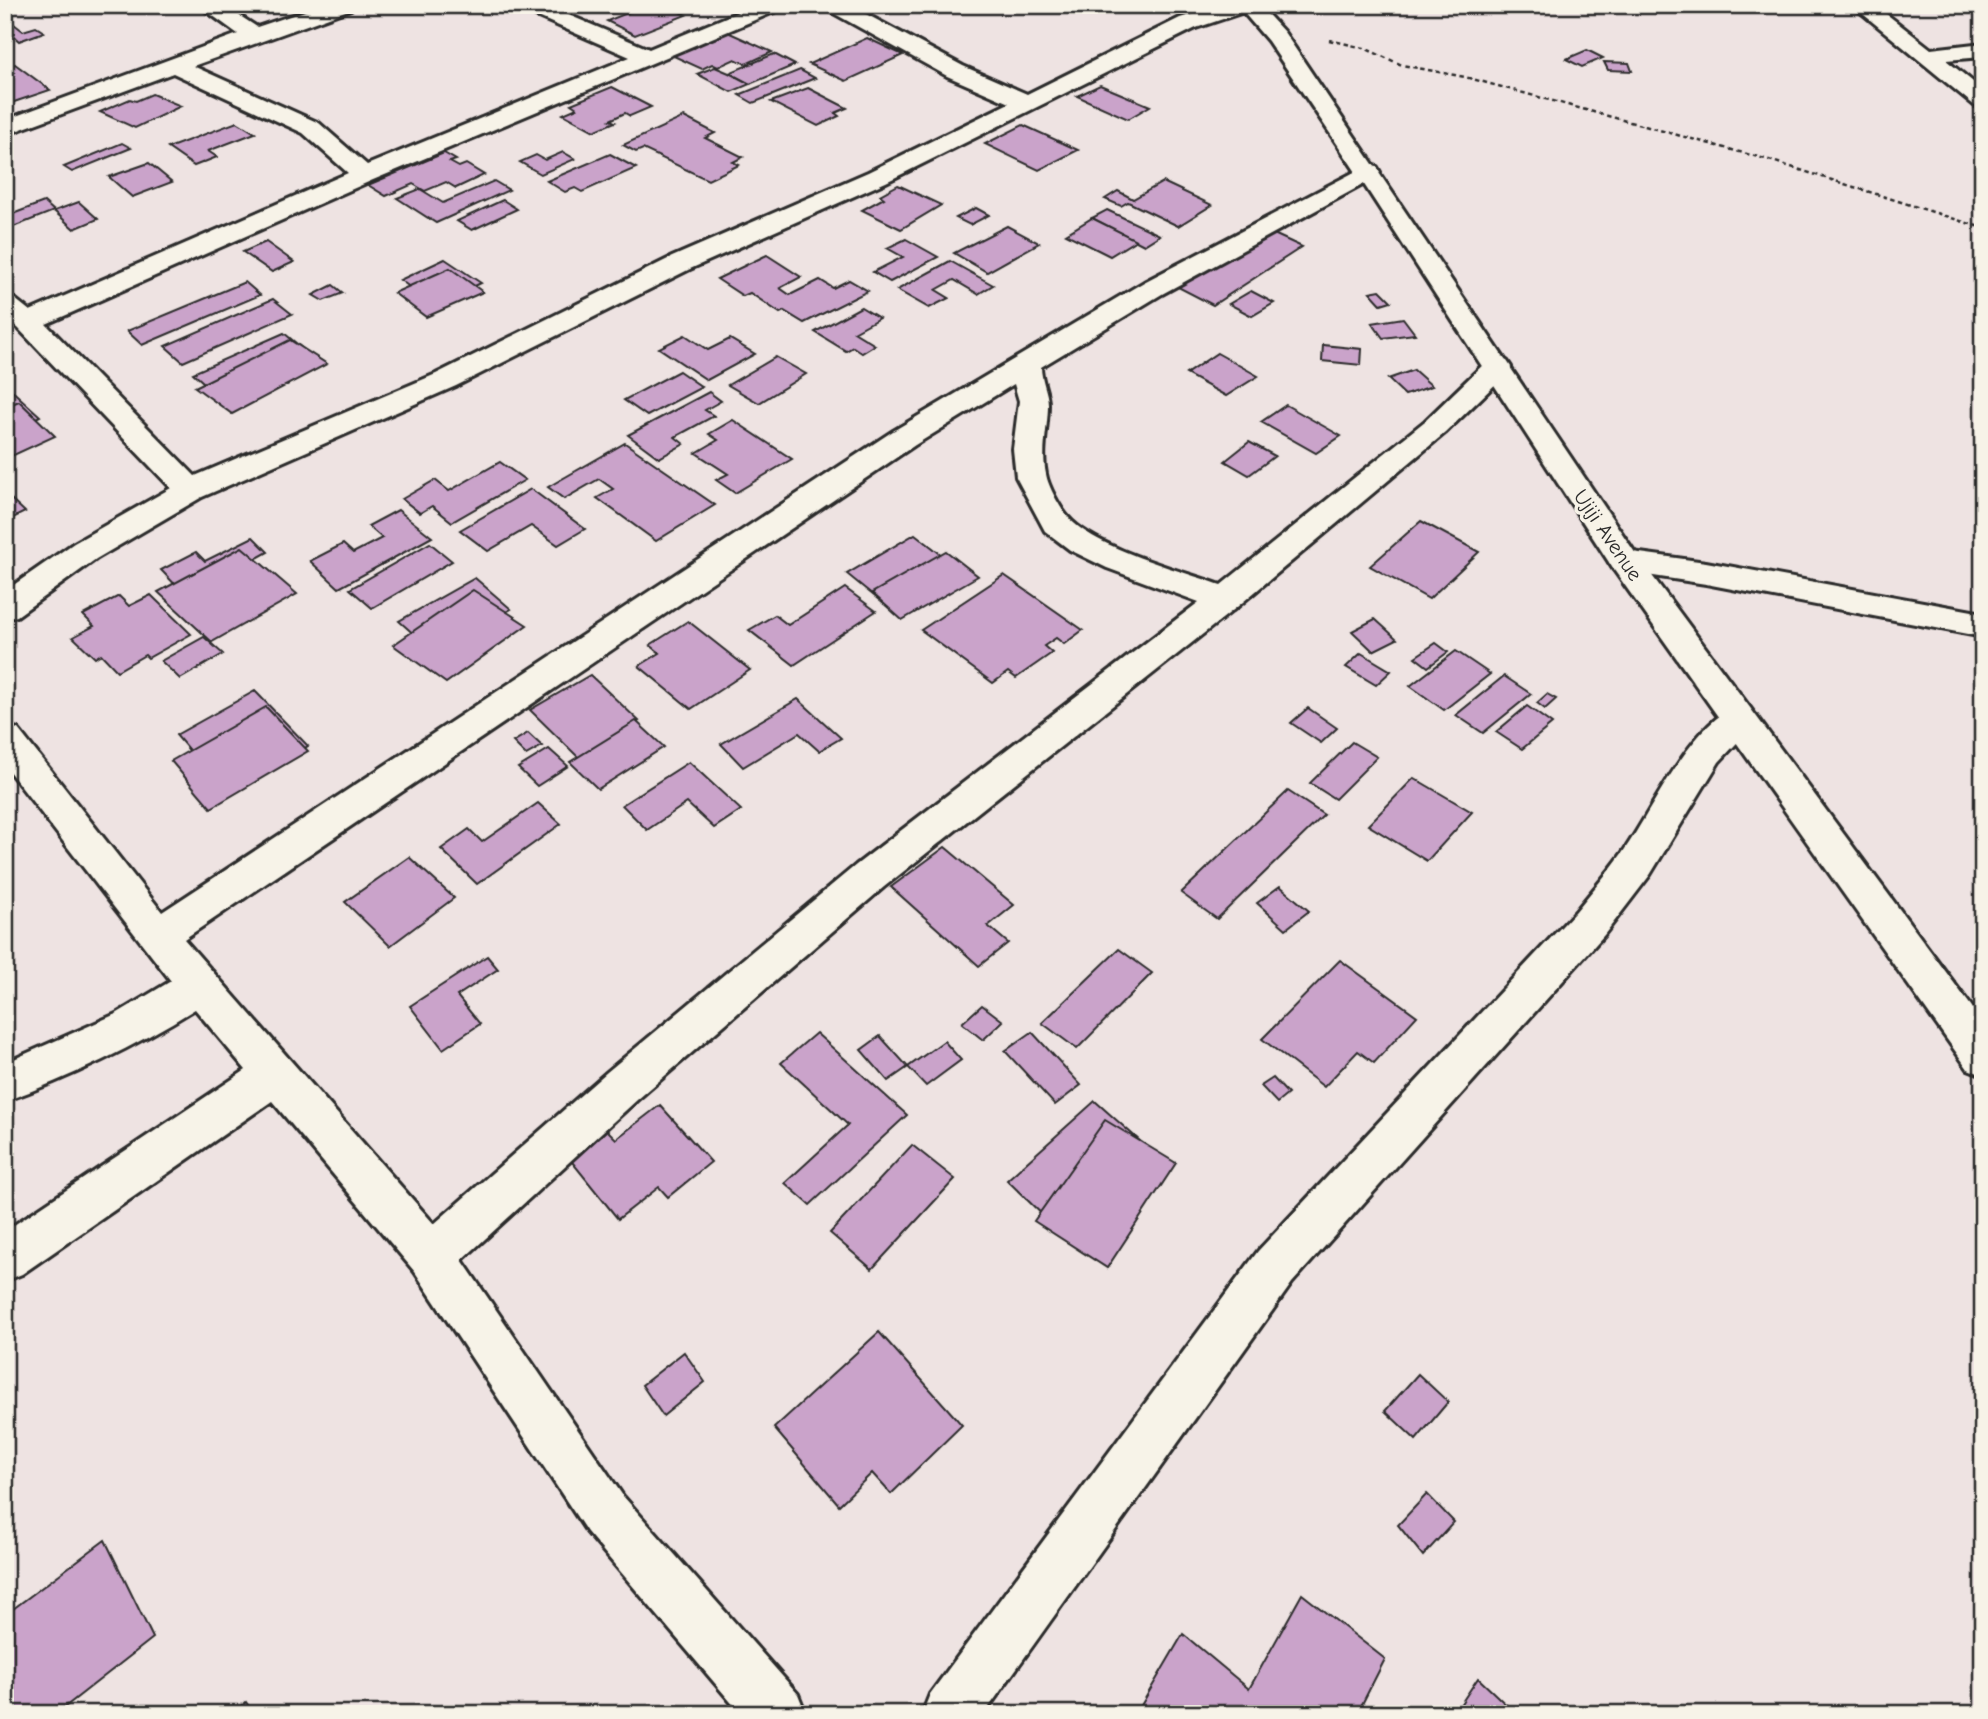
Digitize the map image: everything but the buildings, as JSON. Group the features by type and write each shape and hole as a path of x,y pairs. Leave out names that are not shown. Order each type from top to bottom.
{"street":[{"path":"208,5 255,35"},
{"path":"5,128 255,35 344,5"},
{"path":"527,5 649,57"},
{"path":"28,322 364,175 775,5"},
{"path":"833,5 955,71 1027,102"},
{"path":"5,608 85,551 191,490 446,380 681,263 877,177 1188,23 1247,5"},
{"name":"Ujiji Avenue","path":"1247,5 1276,37 1368,172 1625,562 1983,1056"},
{"path":"1862,5 1983,101"},
{"path":"1926,57 1983,50"},
{"path":"174,65 311,128 364,175"},
{"path":"157,936 904,438 1153,288 1368,172"},
{"path":"5,304 28,322 191,490"},
{"path":"1027,362 1027,381 1034,401 1028,449 1031,477 1056,524 1081,544 1225,599"},
{"path":"432,1256 622,1086 870,876 1225,599 1435,426 1497,367"},
{"path":"1625,562 1706,573 1983,625"},
{"path":"950,1714 1275,1267 1590,923 1636,864 1706,752 1737,720"},
{"path":"5,739 157,936 432,1256 605,1514 778,1714"},
{"path":"5,1082 131,1027 198,985"},
{"path":"5,1258 274,1075"}],"path":[{"path":"1276,37 1326,39 1353,45 1402,65 1465,77 1769,160 1983,228"}]}
